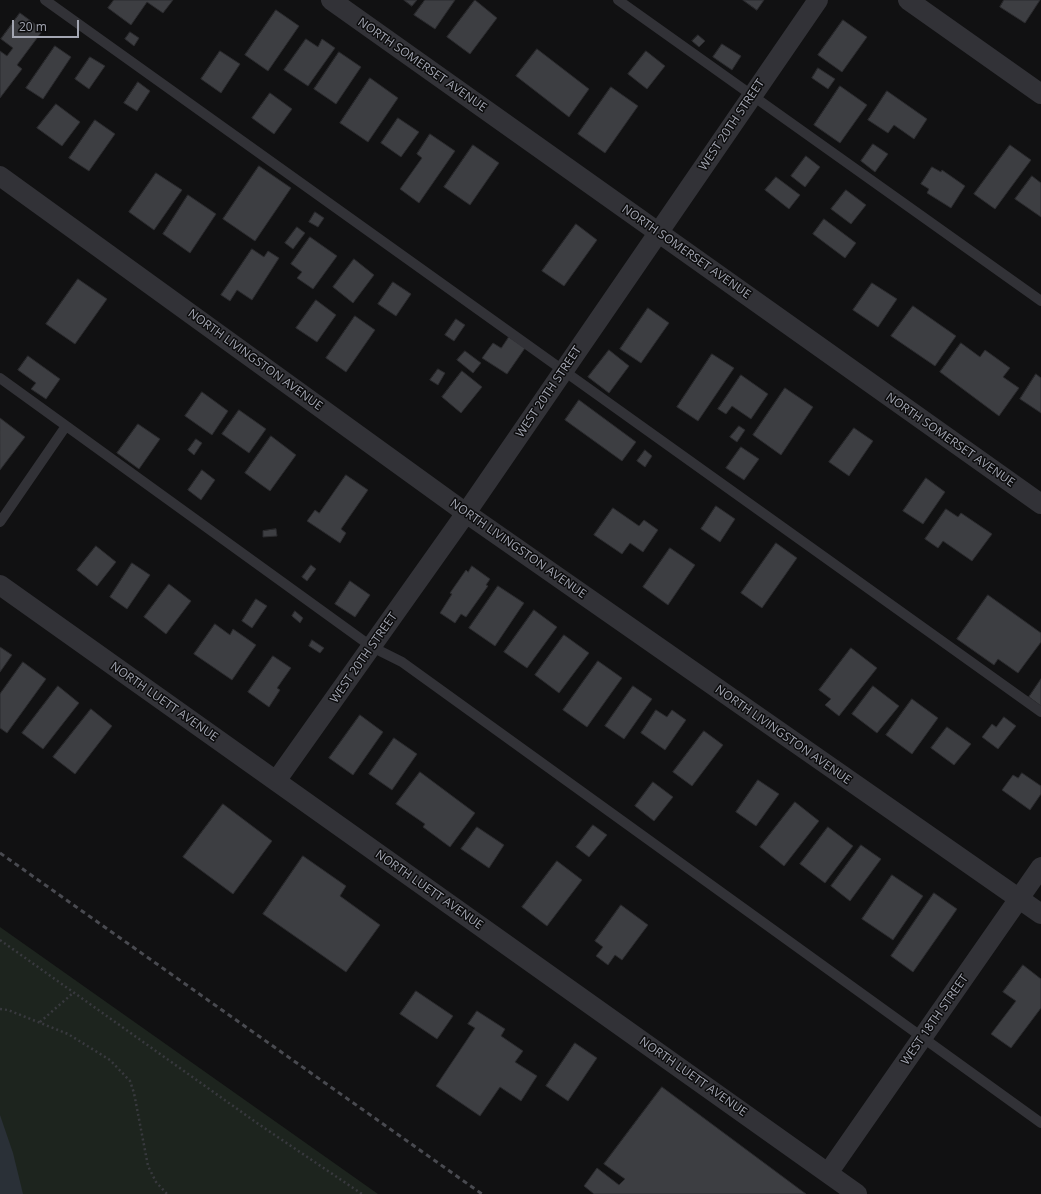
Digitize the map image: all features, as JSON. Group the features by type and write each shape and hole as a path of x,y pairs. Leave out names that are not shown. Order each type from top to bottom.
{"street":[{"name":"NORTH SOMERSET AVENUE","path":"331,0 1041,504"},
{"name":"WEST 20TH STREET","path":"276,781 466,513 818,0"},
{"path":"908,0 1041,94"},
{"name":"NORTH LIVINGSTON AVENUE","path":"0,176 466,513 1041,914"},
{"name":"NORTH LUETT AVENUE","path":"0,585 857,1194"},
{"name":"WEST 18TH STREET","path":"828,1174 1041,867"}],"lane":[{"path":"45,0 1041,712"},
{"path":"618,0 807,136 1041,301"},
{"path":"0,378 372,647 402,662 1041,1123"},
{"path":"0,522 66,426"}],"path":[{"path":"0,940 257,1123 362,1194"},
{"path":"40,1022 73,993"},
{"path":"0,1009 8,1010 68,1034 110,1060 130,1081 134,1093 148,1166 156,1182 167,1194"}],"shaded area":[{"path":"0,927 378,1194 0,1194"},
{"path":"0,1115 13,1153 23,1194 0,1194"}],"building":[{"path":"114,0 173,0 163,13 147,2 131,25 108,8"},
{"path":"404,0 417,0 412,6"},
{"path":"425,0 455,0 435,29 414,15"},
{"path":"475,0 497,18 470,54 447,37"},
{"path":"743,0 764,0 757,10"},
{"path":"1004,0 1040,0 1025,23 1000,7"},
{"path":"276,10 299,26 268,71 245,55"},
{"path":"20,13 43,30 17,65 22,69 0,98 0,51 7,56 13,48 1,39"},
{"path":"843,20 867,37 842,72 818,55"},
{"path":"130,32 139,38 134,46 125,39"},
{"path":"698,35 705,41 699,47 692,41"},
{"path":"306,39 318,47 322,39 335,48 308,86 284,70"},
{"path":"722,44 741,56 732,70 713,57"},
{"path":"55,46 71,57 43,99 26,88"},
{"path":"537,49 589,89 569,117 516,76"},
{"path":"220,51 240,64 221,93 201,79"},
{"path":"646,51 665,66 647,89 628,74"},
{"path":"339,52 361,67 336,104 314,89"},
{"path":"90,57 105,66 89,89 75,79"},
{"path":"818,68 835,79 828,89 812,78"},
{"path":"370,78 398,98 368,142 340,123"},
{"path":"138,82 150,91 137,111 124,103"},
{"path":"840,86 867,105 840,143 814,125"},
{"path":"611,87 638,106 605,153 578,134"},
{"path":"887,91 927,119 914,139 894,125 888,133 868,120"},
{"path":"270,93 292,109 274,134 252,118"},
{"path":"56,104 80,122 62,146 37,128"},
{"path":"398,118 419,132 401,157 381,143"},
{"path":"95,120 115,134 89,171 69,158"},
{"path":"430,134 455,151 419,203 400,189 422,158 417,154"},
{"path":"873,144 888,154 875,172 861,161"},
{"path":"473,145 499,163 470,205 444,187"},
{"path":"1010,145 1031,160 995,209 974,194"},
{"path":"806,156 820,167 805,187 791,176"},
{"path":"259,166 291,188 255,241 223,219"},
{"path":"932,167 941,172 942,170 965,186 951,208 927,193 929,189 921,184"},
{"path":"156,173 182,190 154,230 129,212"},
{"path":"1032,176 1041,183 1041,217 1015,199"},
{"path":"776,177 800,195 789,209 765,190"},
{"path":"846,190 866,205 851,224 831,209"},
{"path":"188,195 216,214 190,253 163,234"},
{"path":"315,212 324,218 318,227 309,222"},
{"path":"824,219 856,243 845,258 813,234"},
{"path":"576,224 597,240 564,286 542,271"},
{"path":"297,227 305,233 293,249 285,243"},
{"path":"310,237 337,256 313,289 297,278 302,272 291,264"},
{"path":"252,249 264,257 268,251 279,258 252,300 237,290 230,301 221,295"},
{"path":"354,259 374,275 353,303 333,287"},
{"path":"78,279 107,299 75,344 46,324"},
{"path":"393,282 411,294 396,316 378,304"},
{"path":"872,283 897,299 878,327 853,310"},
{"path":"316,300 336,315 317,342 296,328"},
{"path":"913,306 956,336 935,366 891,336"},
{"path":"648,308 669,323 641,363 620,349"},
{"path":"355,316 375,330 346,372 326,358"},
{"path":"456,319 465,325 454,341 445,335"},
{"path":"509,337 525,348 507,374 482,358 493,343 501,348"},
{"path":"961,343 980,357 985,350 1010,368 1003,377 1019,388 999,416 940,372"},
{"path":"609,350 629,366 609,393 588,377"},
{"path":"465,351 481,363 473,373 457,360"},
{"path":"712,354 734,368 698,421 677,407"},
{"path":"28,356 60,379 46,399 31,389 36,383 18,370"},
{"path":"438,369 445,373 438,385 430,380"},
{"path":"462,371 482,387 461,413 442,397"},
{"path":"1036,374 1041,378 1041,413 1020,399"},
{"path":"741,375 768,394 751,419 732,406 726,414 718,409"},
{"path":"785,388 813,407 781,455 753,435"},
{"path":"202,392 228,411 212,435 185,416"},
{"path":"579,400 636,442 622,461 565,420"},
{"path":"239,410 266,429 249,453 222,434"},
{"path":"0,418 25,437 0,470"},
{"path":"138,424 160,439 139,469 117,453"},
{"path":"739,426 745,430 737,442 730,437"},
{"path":"854,428 873,441 849,476 829,462"},
{"path":"271,436 296,455 270,491 245,473"},
{"path":"196,439 202,443 194,455 188,450"},
{"path":"741,447 759,459 744,480 726,468"},
{"path":"645,450 652,456 645,467 637,461"},
{"path":"202,470 215,480 201,500 188,490"},
{"path":"346,475 368,490 341,529 346,533 340,543 307,521 315,510 319,513"},
{"path":"926,478 945,492 923,524 903,511"},
{"path":"716,506 735,519 720,542 701,529"},
{"path":"613,508 639,526 644,520 658,530 643,552 630,543 622,554 594,535"},
{"path":"946,509 958,517 961,513 992,534 972,561 943,541 938,548 925,539"},
{"path":"276,529 277,536 263,537 263,531"},
{"path":"776,543 797,558 762,608 741,593"},
{"path":"96,546 116,562 97,586 77,570"},
{"path":"670,548 695,565 668,605 643,587"},
{"path":"132,563 150,575 127,609 110,597"},
{"path":"311,565 316,569 307,581 302,577"},
{"path":"472,566 490,579 486,585 488,586 466,617 461,614 455,623 440,613 452,594 450,593 466,570 468,572"},
{"path":"350,581 370,595 355,617 335,604"},
{"path":"169,584 191,601 166,634 144,617"},
{"path":"498,586 524,603 495,646 469,628"},
{"path":"988,595 1041,633 1041,642 1018,673 998,659 994,665 957,639"},
{"path":"256,599 267,606 252,628 242,621"},
{"path":"534,610 557,627 527,668 504,652"},
{"path":"295,611 303,618 300,623 292,616"},
{"path":"215,624 230,635 233,629 256,645 232,680 194,654"},
{"path":"564,635 589,653 559,693 535,675"},
{"path":"312,640 324,648 320,653 309,646"},
{"path":"0,647 12,655 0,672"},
{"path":"851,648 877,668 839,716 825,705 831,699 819,690"},
{"path":"273,656 291,668 277,688 280,690 269,707 248,692"},
{"path":"598,661 622,678 587,727 563,710"},
{"path":"23,662 46,679 7,733 0,728 0,694"},
{"path":"1041,679 1041,706 1029,697"},
{"path":"58,686 79,703 43,749 22,733"},
{"path":"633,686 652,699 624,739 605,726"},
{"path":"873,686 899,706 877,733 852,714"},
{"path":"912,699 938,718 912,754 886,735"},
{"path":"91,709 112,726 75,774 53,757"},
{"path":"656,710 667,717 672,710 686,720 665,750 641,733"},
{"path":"360,715 383,732 353,775 329,758"},
{"path":"1004,717 1016,726 998,749 982,737 992,724 996,727"},
{"path":"947,727 971,744 954,765 931,748"},
{"path":"704,731 723,745 692,786 673,772"},
{"path":"394,738 417,754 392,790 369,774"},
{"path":"420,772 475,813 450,847 423,827 425,824 396,804"},
{"path":"1022,773 1041,786 1041,794 1030,810 1002,790 1013,775 1018,778"},
{"path":"758,780 779,794 756,826 736,812"},
{"path":"653,782 673,797 654,821 635,806"},
{"path":"795,802 819,821 784,866 760,847"},
{"path":"223,804 272,841 233,894 183,857"},
{"path":"593,825 607,835 589,857 576,847"},
{"path":"477,827 504,845 489,868 461,849"},
{"path":"828,827 853,846 825,883 800,864"},
{"path":"861,845 881,859 850,901 831,886"},
{"path":"303,856 346,886 340,896 380,925 346,972 263,914"},
{"path":"557,861 582,880 547,926 522,907"},
{"path":"892,875 923,896 893,940 862,919"},
{"path":"934,893 957,909 913,972 891,956"},
{"path":"621,905 648,925 622,960 615,955 608,965 596,956 603,947 595,941"},
{"path":"1023,965 1041,979 1041,1008 1011,1048 991,1034 1016,1001 1003,992"},
{"path":"416,991 453,1016 437,1039 400,1014"},
{"path":"477,1011 505,1029 501,1036 523,1051 515,1062 537,1076 521,1101 500,1087 480,1116 436,1086 475,1028 468,1024"},
{"path":"575,1043 597,1058 568,1101 546,1086"},
{"path":"662,1087 806,1194 594,1194 584,1186 597,1168 619,1185 625,1179 604,1164"}],"railway":[{"path":"0,853 482,1194"}]}
